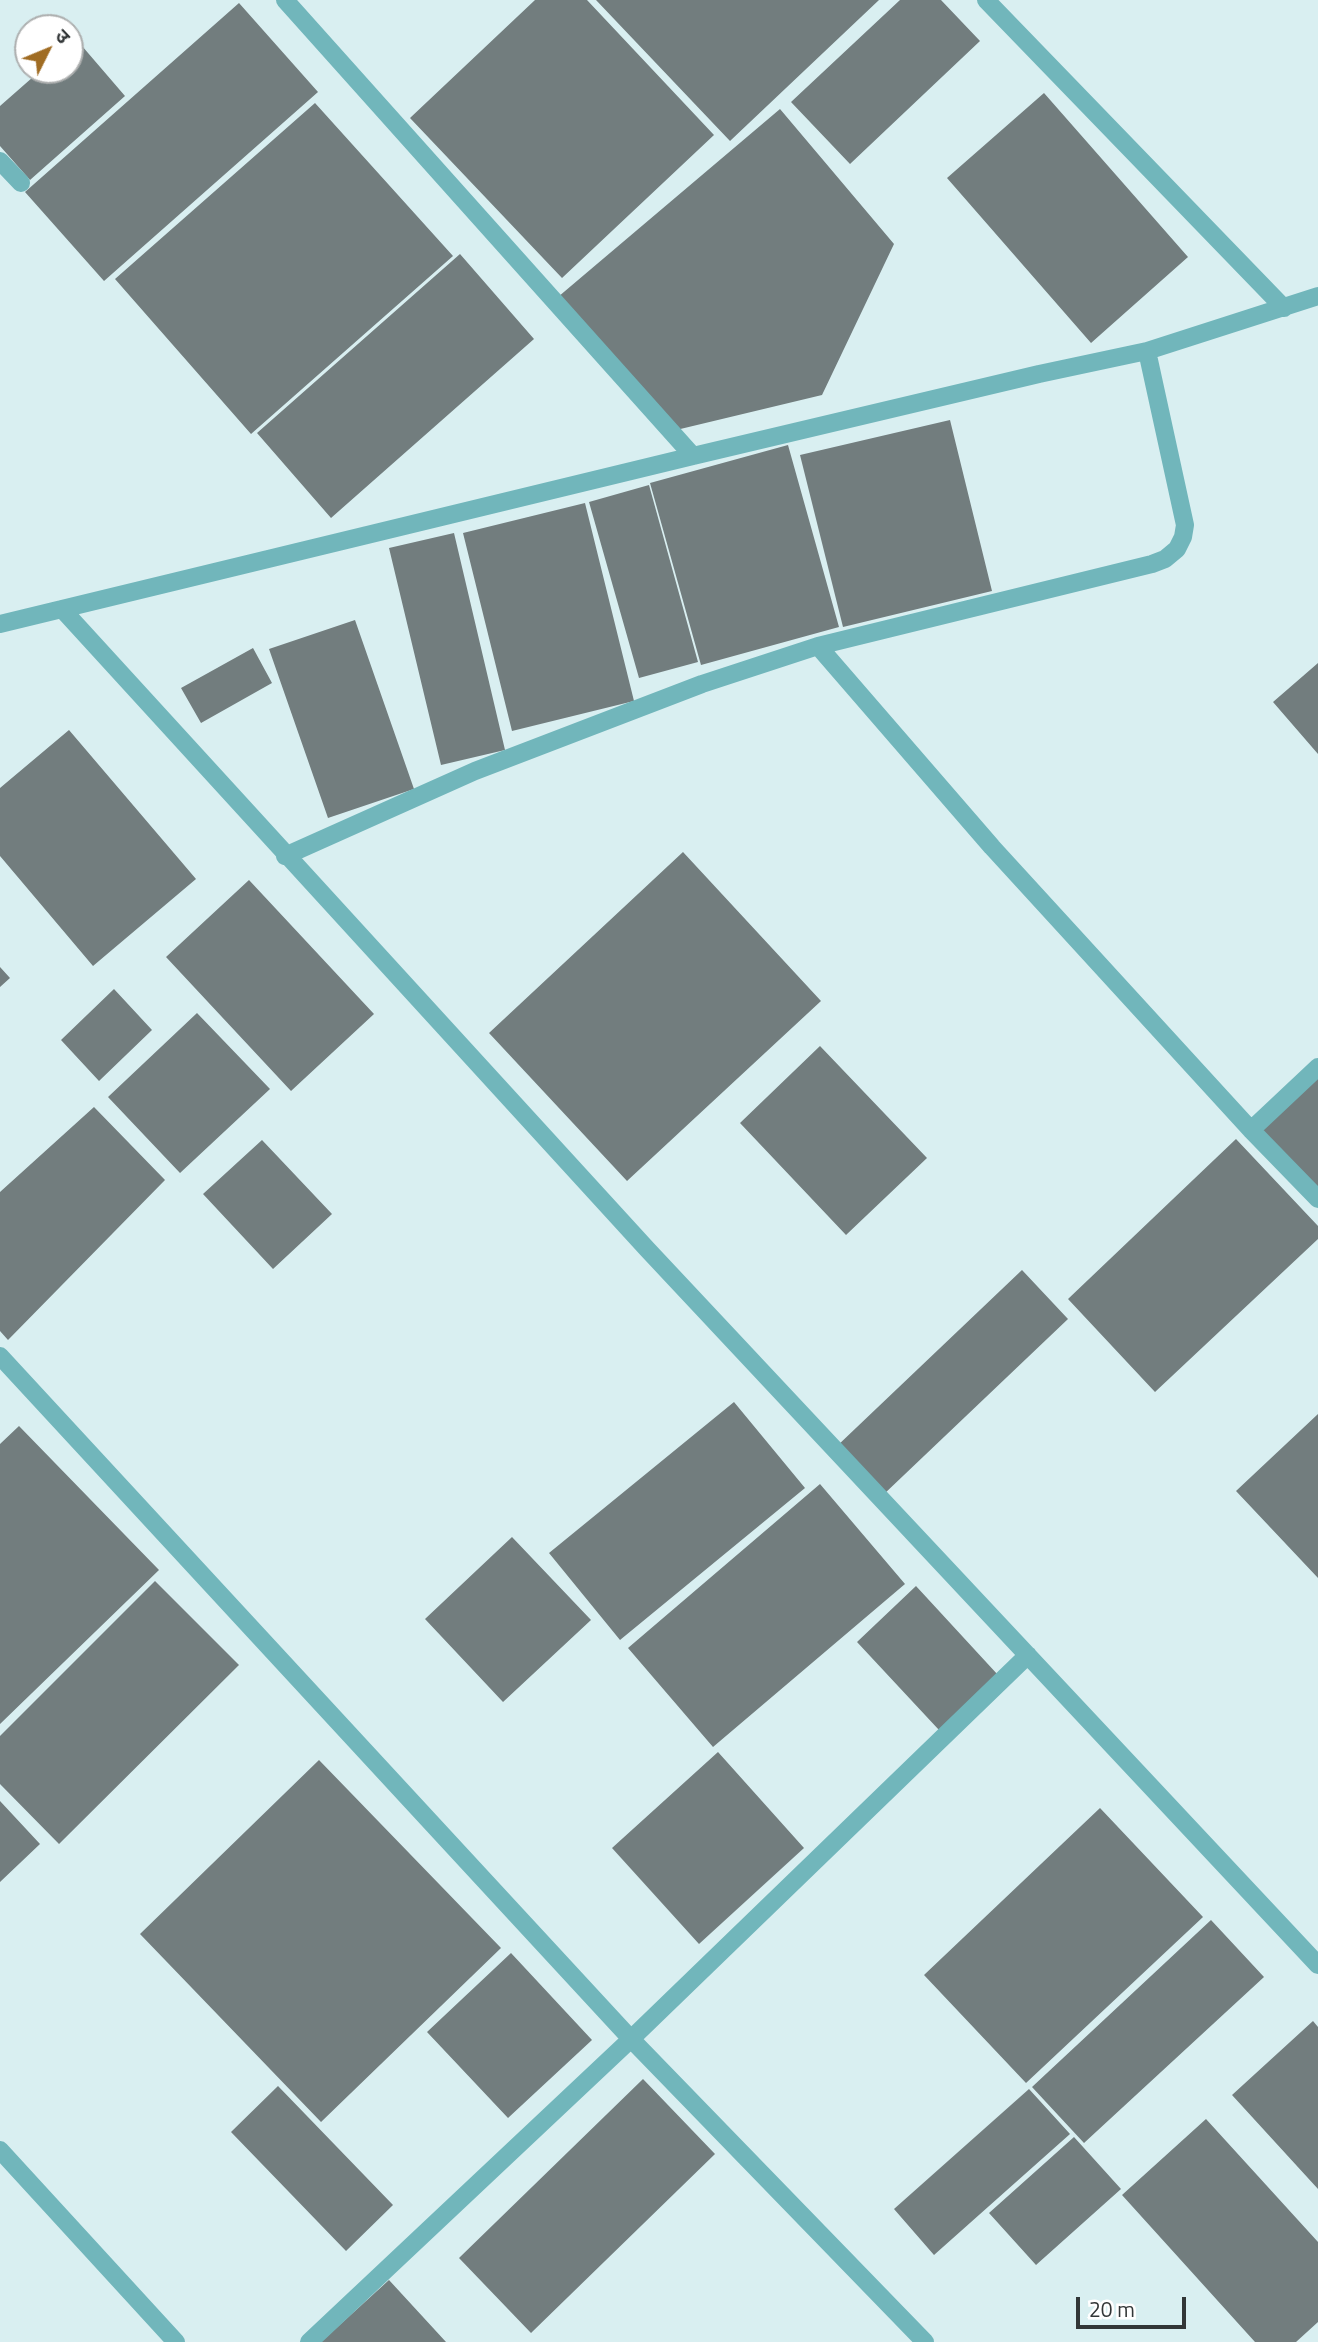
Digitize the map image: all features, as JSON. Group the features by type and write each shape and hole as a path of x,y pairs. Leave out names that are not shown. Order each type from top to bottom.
{"street":[{"path":"285,0 693,456"},
{"path":"986,0 1284,308"},
{"path":"0,161 21,183"},
{"path":"0,624 693,456 1147,351 1318,296"},
{"path":"285,856 475,771 702,684 818,646 1165,559 1177,549 1185,525 1147,351"},
{"path":"62,609 638,1239 1318,1965"},
{"path":"818,646 992,847 1251,1130 1318,1199"},
{"path":"1251,1130 1318,1066"},
{"path":"0,1356 631,2039 925,2342"},
{"path":"309,2342 631,2039 1028,1655"},
{"path":"0,2150 176,2342"}],"shaded area":[{"path":"0,0 1318,0 1318,2342 0,2342"}],"building":[{"path":"535,0 587,0 714,135 562,278 410,118"},
{"path":"596,0 879,0 730,141"},
{"path":"900,0 941,0 980,41 850,164 791,102"},
{"path":"239,3 318,92 104,281 25,192"},
{"path":"84,48 125,96 30,180 0,146 0,106 25,84 84,84"},
{"path":"1044,93 1188,257 1091,343 947,178"},
{"path":"315,103 453,256 251,434 115,279"},
{"path":"780,109 894,244 822,395 672,431 558,297"},
{"path":"460,254 534,339 331,518 257,433"},
{"path":"950,420 992,591 843,627 800,455"},
{"path":"788,445 839,627 701,665 650,483"},
{"path":"649,485 698,662 639,678 589,502"},
{"path":"585,503 634,701 512,731 463,533"},
{"path":"454,533 505,750 441,765 389,548"},
{"path":"355,620 414,789 328,818 269,649"},
{"path":"253,648 272,683 201,723 181,688"},
{"path":"1318,663 1318,754 1273,702"},
{"path":"69,730 196,879 93,966 0,856 0,788"},
{"path":"683,852 821,1001 627,1181 489,1033"},
{"path":"249,880 374,1014 291,1091 166,957"},
{"path":"0,967 10,978 0,987"},
{"path":"114,989 152,1030 99,1081 61,1040"},
{"path":"197,1013 270,1089 180,1173 108,1097"},
{"path":"820,1046 927,1158 846,1235 740,1123"},
{"path":"1318,1076 1318,1191 1261,1132"},
{"path":"94,1107 165,1180 8,1340 0,1331 0,1192"},
{"path":"1236,1139 1318,1226 1318,1239 1155,1392 1068,1299"},
{"path":"262,1140 332,1214 273,1269 203,1194"},
{"path":"1022,1270 1068,1319 883,1495 836,1447"},
{"path":"734,1402 805,1488 620,1640 549,1553"},
{"path":"1318,1414 1318,1578 1236,1491"},
{"path":"19,1426 159,1570 0,1724 0,1444"},
{"path":"820,1484 905,1584 713,1747 628,1648"},
{"path":"512,1537 591,1620 503,1702 425,1619"},
{"path":"155,1581 239,1665 59,1844 0,1784 0,1736"},
{"path":"916,1586 998,1675 939,1730 857,1642"},
{"path":"718,1752 804,1848 699,1944 612,1848"},
{"path":"319,1760 501,1948 321,2122 140,1934"},
{"path":"0,1801 40,1844 0,1882"},
{"path":"1100,1808 1203,1917 1026,2083 924,1975"},
{"path":"1211,1920 1264,1977 1084,2143 1032,2087"},
{"path":"511,1953 592,2040 508,2118 427,2032"},
{"path":"1313,2021 1318,2027 1318,2189 1232,2095"},
{"path":"643,2079 715,2154 531,2333 459,2258"},
{"path":"278,2086 393,2205 346,2251 231,2132"},
{"path":"1029,2089 1070,2134 934,2255 894,2209"},
{"path":"1206,2119 1318,2242 1318,2322 1296,2342 1255,2342 1122,2195"},
{"path":"1074,2137 1121,2189 1036,2265 989,2213"},
{"path":"389,2280 446,2342 321,2342"}]}
